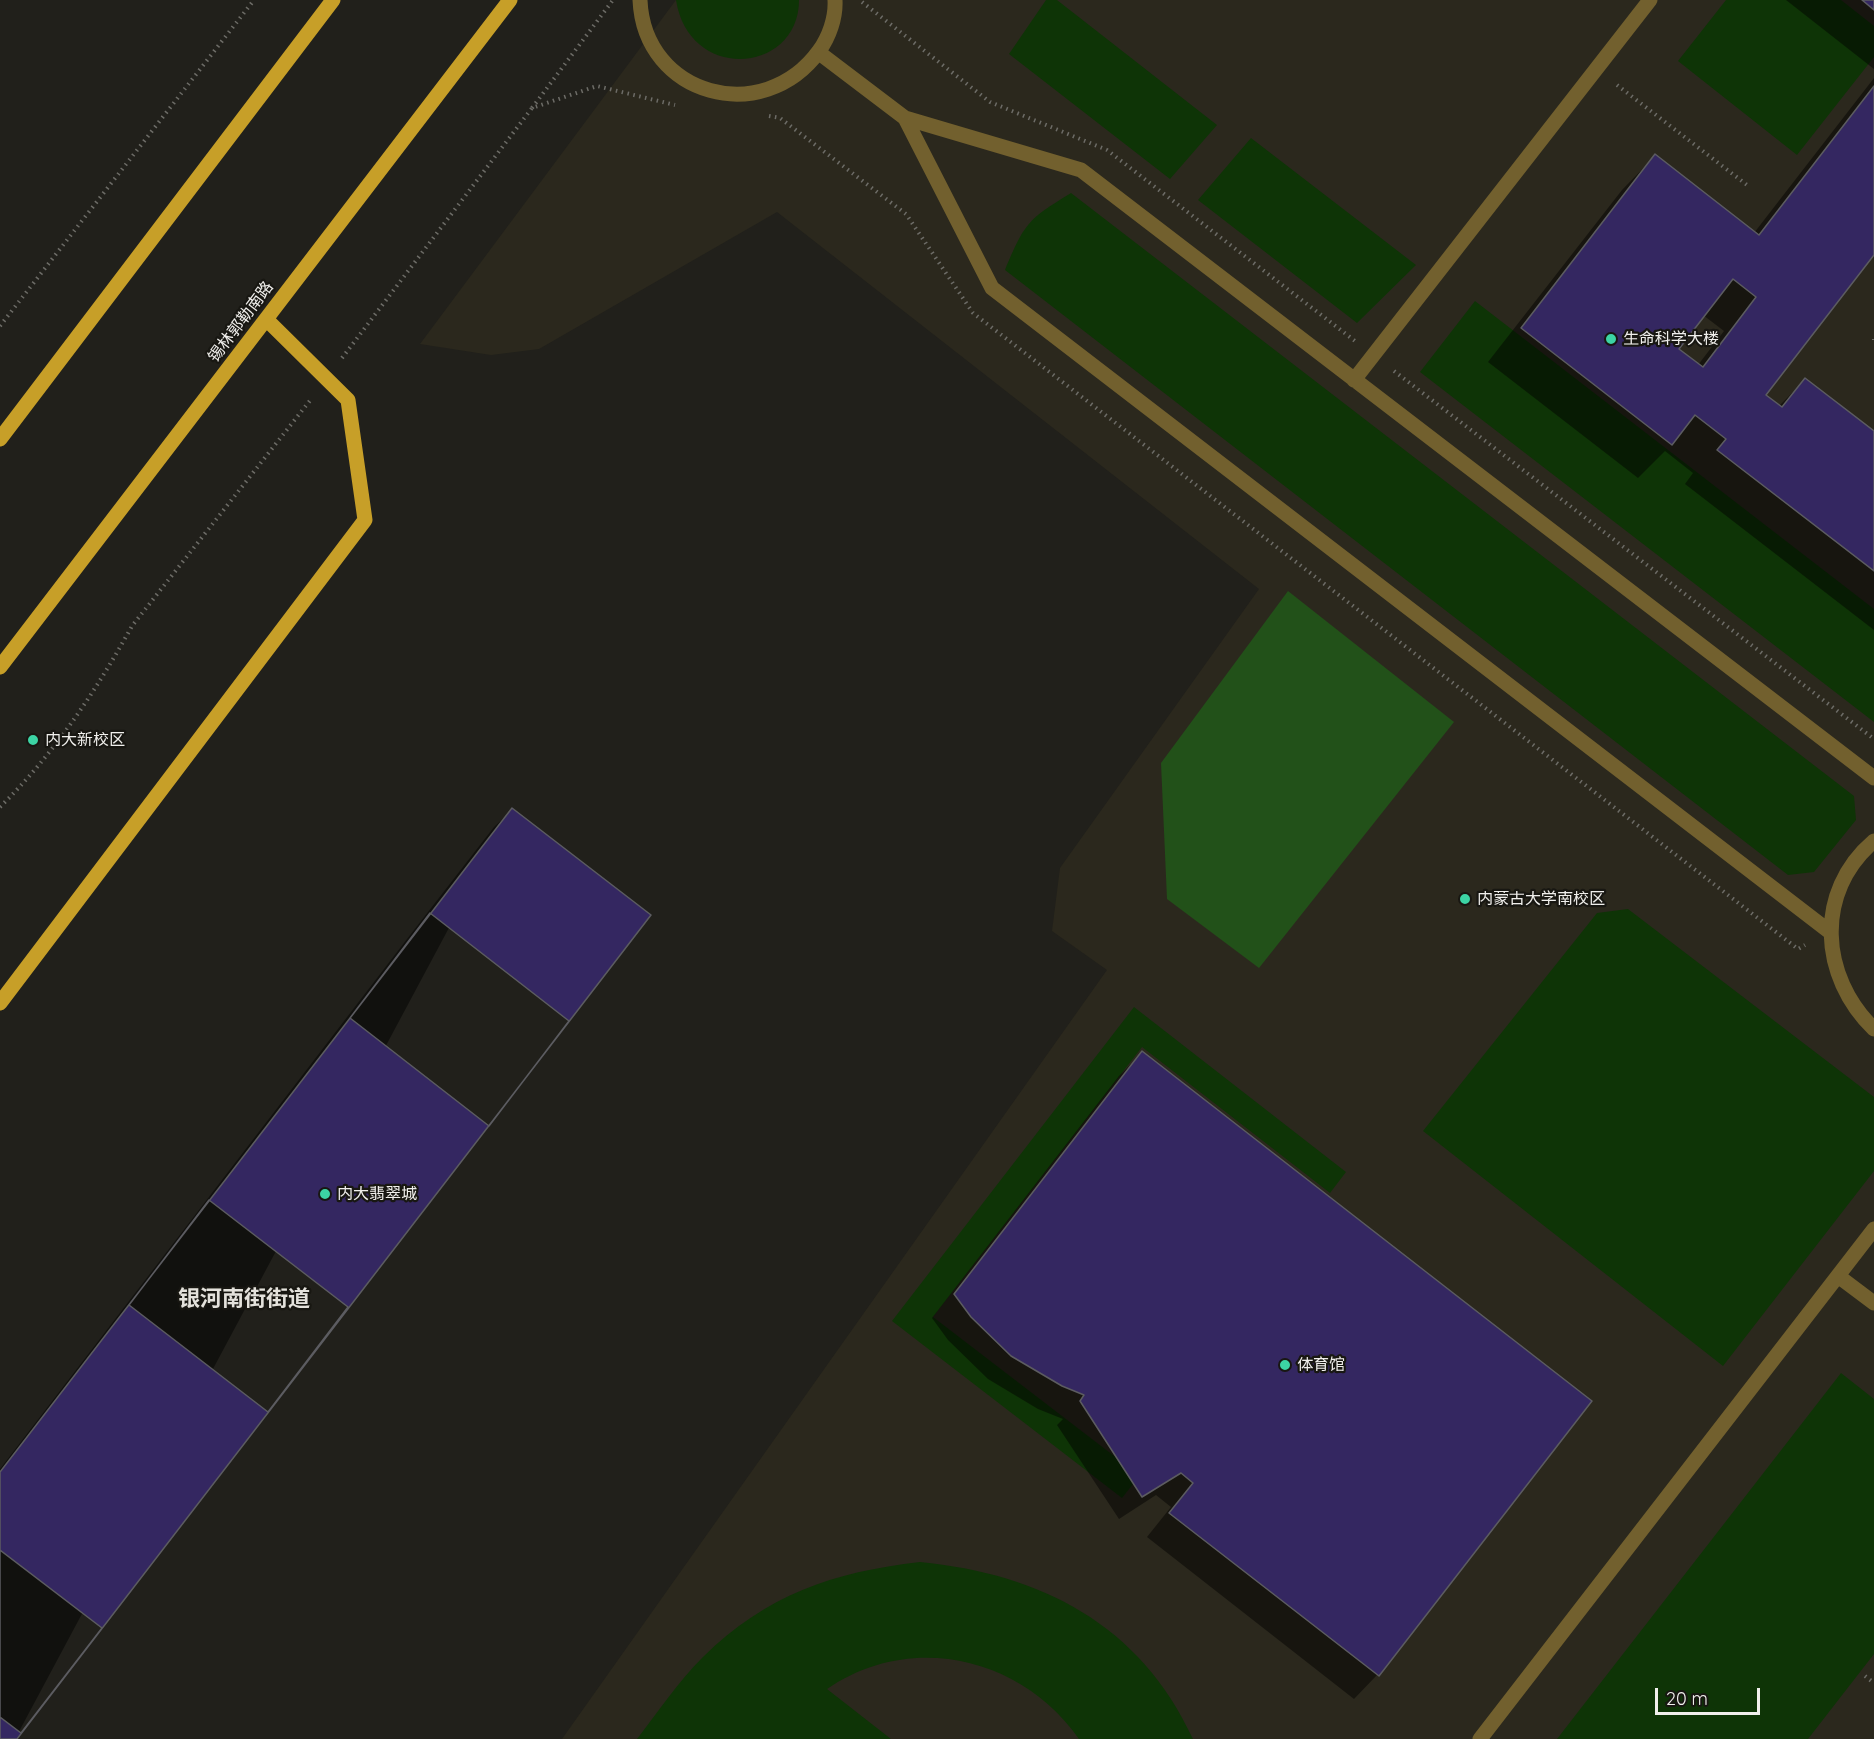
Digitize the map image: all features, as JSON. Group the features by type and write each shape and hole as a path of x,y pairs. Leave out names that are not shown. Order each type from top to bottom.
{"main road":[{"path":"0,439 333,0"},
{"name":"锡林郭勒南路","path":"0,667 510,0"},
{"path":"0,1003 365,520 348,400 266,320"}],"lane":[{"path":"640,0 646,33 663,61 687,82 716,94 749,96 781,86 807,67 826,40 835,9 835,0"},
{"path":"1354,380 1650,0"},
{"path":"818,52 905,118 1080,170 1874,778"},
{"path":"905,118 992,288 1776,893 1830,932"},
{"path":"1874,841 1860,854 1838,890 1830,932 1836,974 1856,1012 1874,1029"},
{"path":"1480,1739 1874,1229"},
{"path":"1838,1276 1874,1304"}],"path":[{"path":"0,326 254,0"},
{"path":"0,807 53,748 116,655 132,626 326,379 613,0"},
{"path":"1596,69 1747,185"},
{"path":"532,108 597,86 680,107"},
{"path":"764,114 780,118 906,214 973,313 1798,949 1830,932"},
{"path":"1865,1676 1874,1683"}],"shaded area":[{"name":"内蒙古大学南校区","path":"676,0 1874,0 1874,1739 562,1739 1107,970 1052,931 1060,868 1259,589 777,212 539,349 491,355 420,344"}],"green space":[{"path":"676,0 799,0 794,25 782,43 764,54 742,59 721,56 701,45 685,27"},
{"path":"1046,0 1057,0 1217,125 1170,179 1009,54"},
{"path":"1726,0 1841,0 1874,26 1874,57 1797,155 1678,61"},
{"path":"1251,138 1416,265 1357,323 1198,200"},
{"path":"1071,193 1854,796 1856,820 1814,872 1788,875 1005,270 1029,224"},
{"path":"1475,301 1874,609 1874,722 1420,372"},
{"path":"1288,591 1454,722 1259,968 1167,899 1161,763"},
{"path":"1628,909 1874,1097 1874,1171 1723,1366 1423,1131 1597,913"},
{"path":"1134,1007 1346,1172 1330,1193 1142,1047 933,1317 1118,1459 1133,1484 1122,1498 892,1321"},
{"path":"1841,1373 1874,1399 1874,1654 1808,1739 1557,1739"},
{"path":"920,1562 964,1568 1006,1579 1046,1593 1082,1612 1115,1636 1145,1665 1171,1699 1193,1739 1079,1739 1055,1711 1027,1688 996,1672 963,1661 929,1658 894,1661 860,1671 827,1689 891,1739 637,1739 703,1657 751,1617 776,1602 830,1580 888,1566"}],"building":[{"path":"1862,0 1874,0 1874,10"},
{"name":"生命科学大楼","path":"1874,86 1874,255 1766,395 1782,407 1805,378 1874,431 1874,571 1717,450 1726,439 1695,415 1672,445 1521,328 1655,154 1759,235","holes":["1733,279 1756,297 1703,367 1679,349"]},
{"name":"内大翡翠城","path":"512,808 651,915 17,1739 0,1739 0,1472"},
{"path":"430,913 569,1021 489,1126 350,1018"},
{"name":"体育馆","path":"1142,1051 1592,1401 1379,1676 1169,1513 1193,1483 1181,1473 1142,1497 1080,1401 1084,1395 1062,1386 1011,1356 971,1317 954,1294"},
{"path":"209,1200 348,1307 268,1412 129,1305"},
{"path":"0,1550 102,1628 21,1733 0,1717"}],"place":[{"name":"生命科学大楼","path":"1611,339"},
{"name":"内大新校区","path":"33,740"},
{"name":"内蒙古大学南校区","path":"1465,899"},
{"name":"内大翡翠城","path":"325,1194"},
{"name":"体育馆","path":"1285,1365"}],"district":[{"name":"银河南街街道","path":"244,1299"}]}
